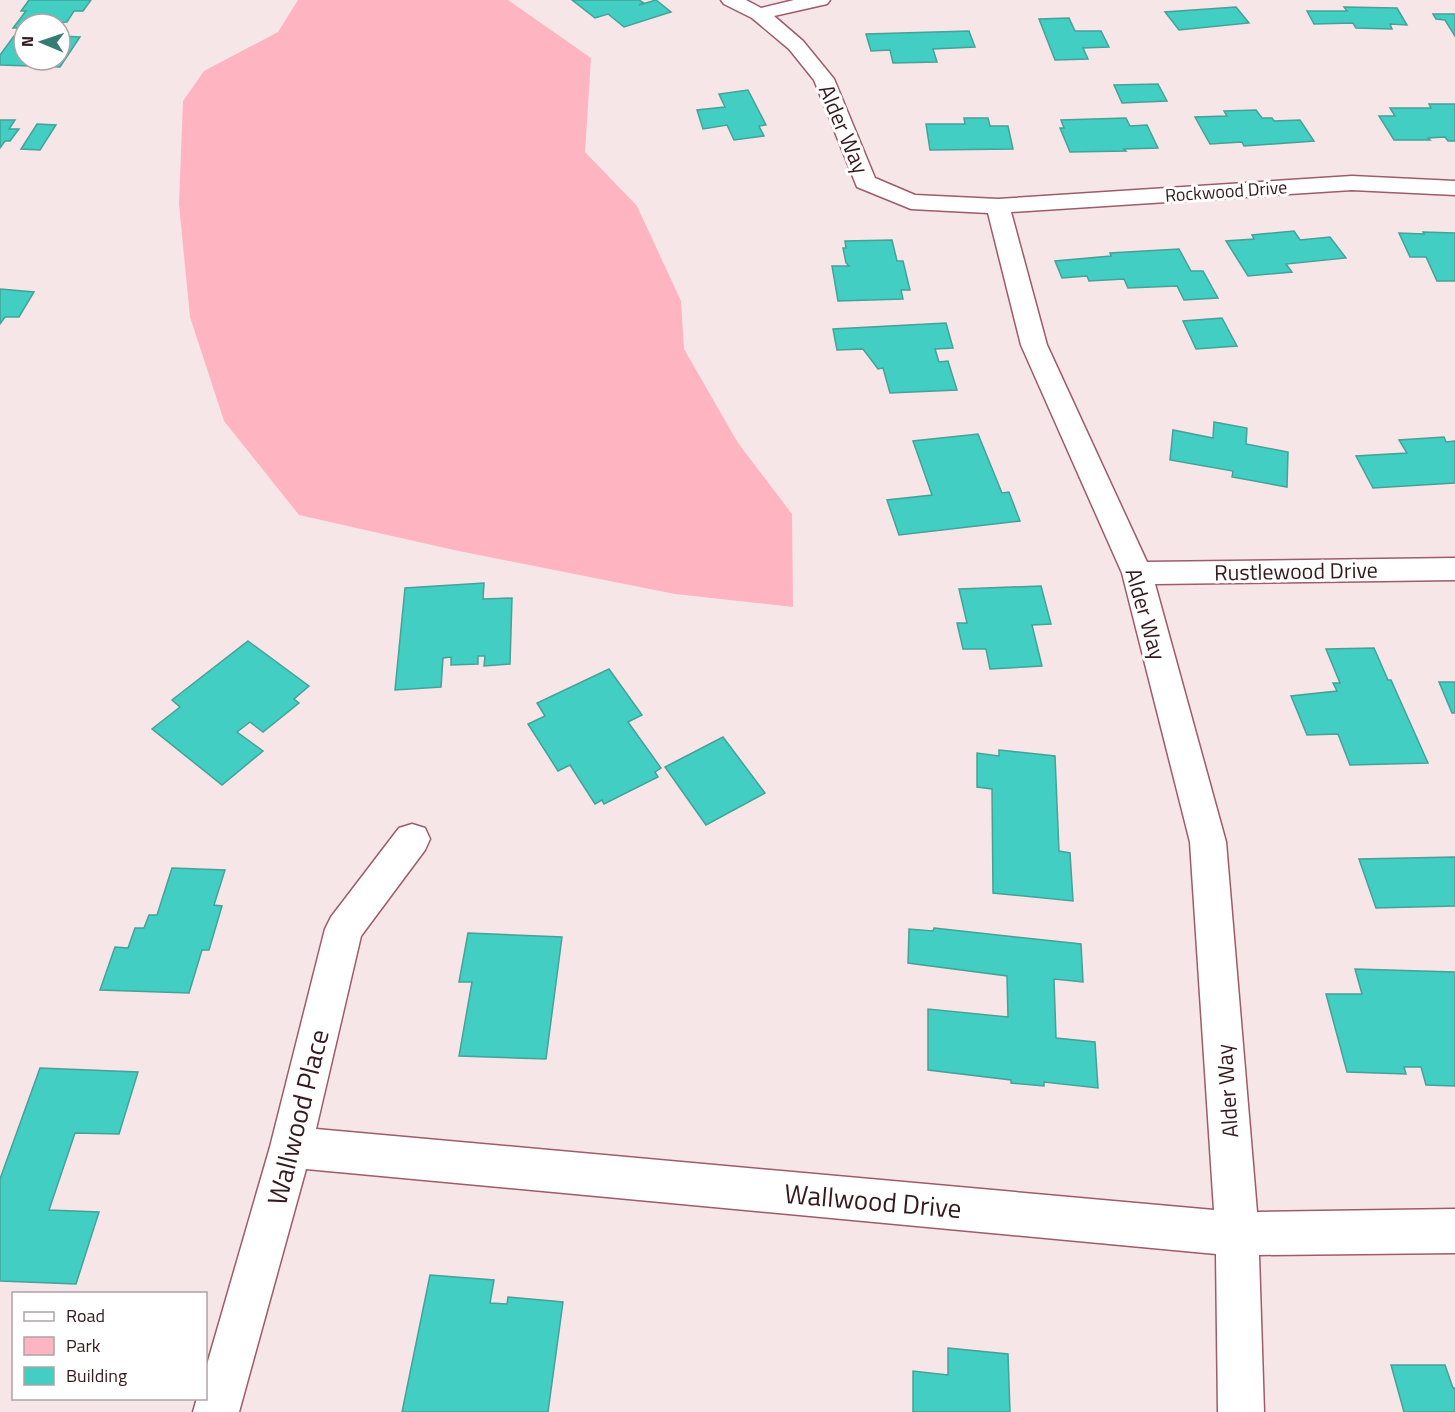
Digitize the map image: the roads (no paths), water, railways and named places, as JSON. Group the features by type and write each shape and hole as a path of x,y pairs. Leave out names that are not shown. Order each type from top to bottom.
{"street":[{"name":"Alder Way","path":"731,0 759,14 796,45 824,79 865,182 911,202 998,206 1034,345 1137,573 1208,842 1237,1234 1241,1412"},
{"path":"759,14 820,0"},
{"name":"Rockwood Drive","path":"998,206 1352,183 1455,188"},
{"name":"Rustlewood Drive","path":"1137,573 1455,569"},
{"name":"Wallwood Place","path":"216,1412 291,1147 344,929 412,839"},
{"name":"Wallwood Drive","path":"291,1147 1237,1234 1455,1231"}]}
